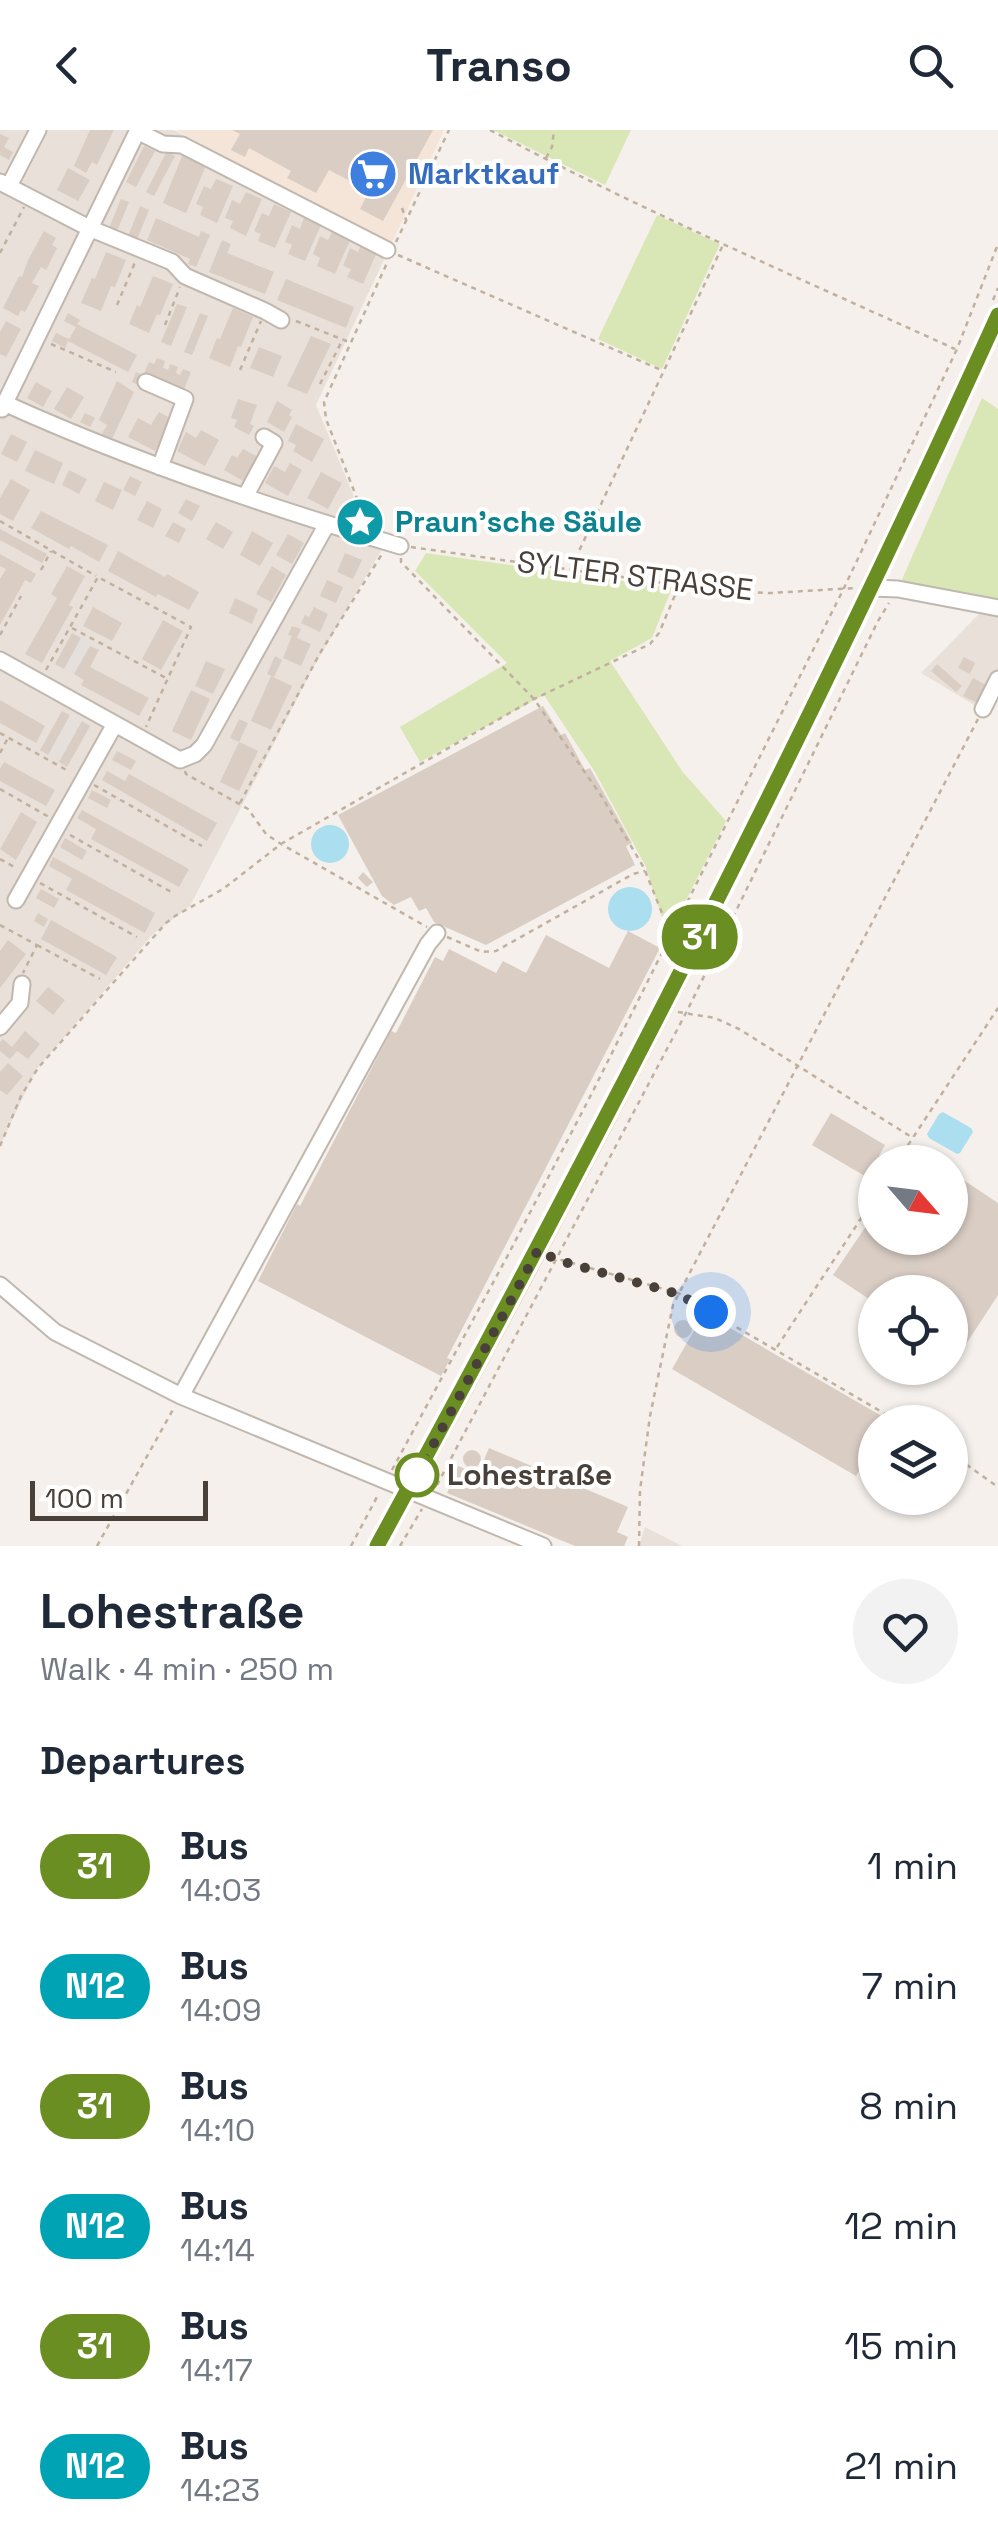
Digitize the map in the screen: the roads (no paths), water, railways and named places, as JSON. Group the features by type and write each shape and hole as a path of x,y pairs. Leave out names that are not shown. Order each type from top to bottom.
{"main road":[{"path":"377,1546 662,1012 871,588 998,315"}],"street":[{"path":"38,130 4,184 89,228 172,262 184,276 280,320"},
{"path":"385,542 160,468 2,408 137,130 164,144 182,145 389,252"},
{"path":"0,371 16,379"},
{"path":"146,382 185,399 160,468"},
{"path":"244,497 274,443 264,438"},
{"path":"0,660 180,760 195,754 204,745 327,524"},
{"path":"871,588 898,589 998,608"},
{"path":"983,709 998,679"},
{"path":"16,900 115,724"},
{"path":"181,1396 437,933"},
{"path":"0,1027 20,1003 22,984"},
{"path":"0,1285 55,1332 181,1396 543,1546"}],"water":[{"path":"330,825 343,831 349,844 343,857 330,863 317,857 311,844 317,831"},
{"path":"630,887 646,893 652,909 646,925 630,931 614,925 608,909 614,893"},
{"path":"943,1112 971,1128 973,1132 965,1145 941,1145 929,1138 927,1134"}],"place":[{"name":"Marktkauf","path":"373,174"},
{"name":"Praun’sche Säule","path":"360,522"},
{"name":"Lohestraße","path":"417,1475"}]}
